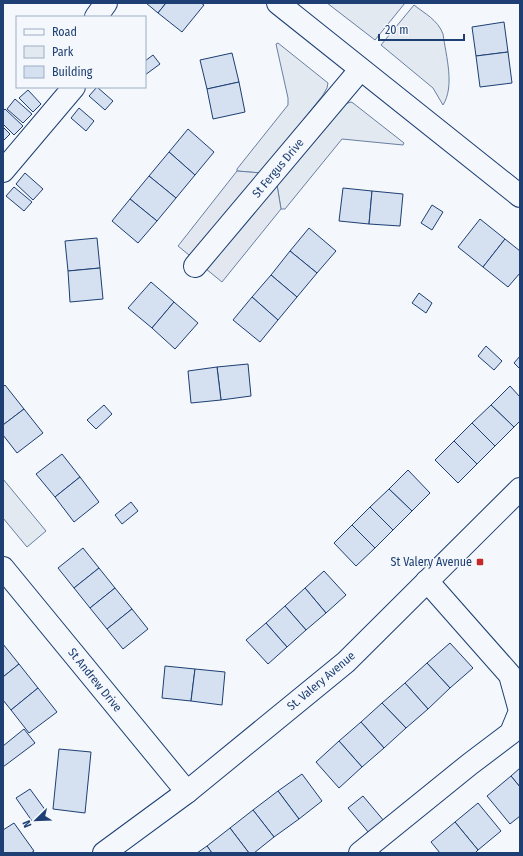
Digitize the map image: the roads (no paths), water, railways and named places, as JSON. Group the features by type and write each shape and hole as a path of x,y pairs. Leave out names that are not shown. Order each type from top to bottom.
{"street":[{"path":"97,16 106,3"},
{"path":"278,3 360,70 520,196"},
{"name":"St Fergus Drive","path":"195,266 360,70"},
{"path":"3,171 73,88"},
{"name":"St. Valery Avenue","path":"104,853 187,792 346,662 520,489"},
{"name":"St Andrew Drive","path":"3,568 187,792"},
{"path":"360,853 470,764 511,733 520,711 510,674 427,581"}],"place":[{"name":"St Valery Avenue","path":"480,562"}]}
